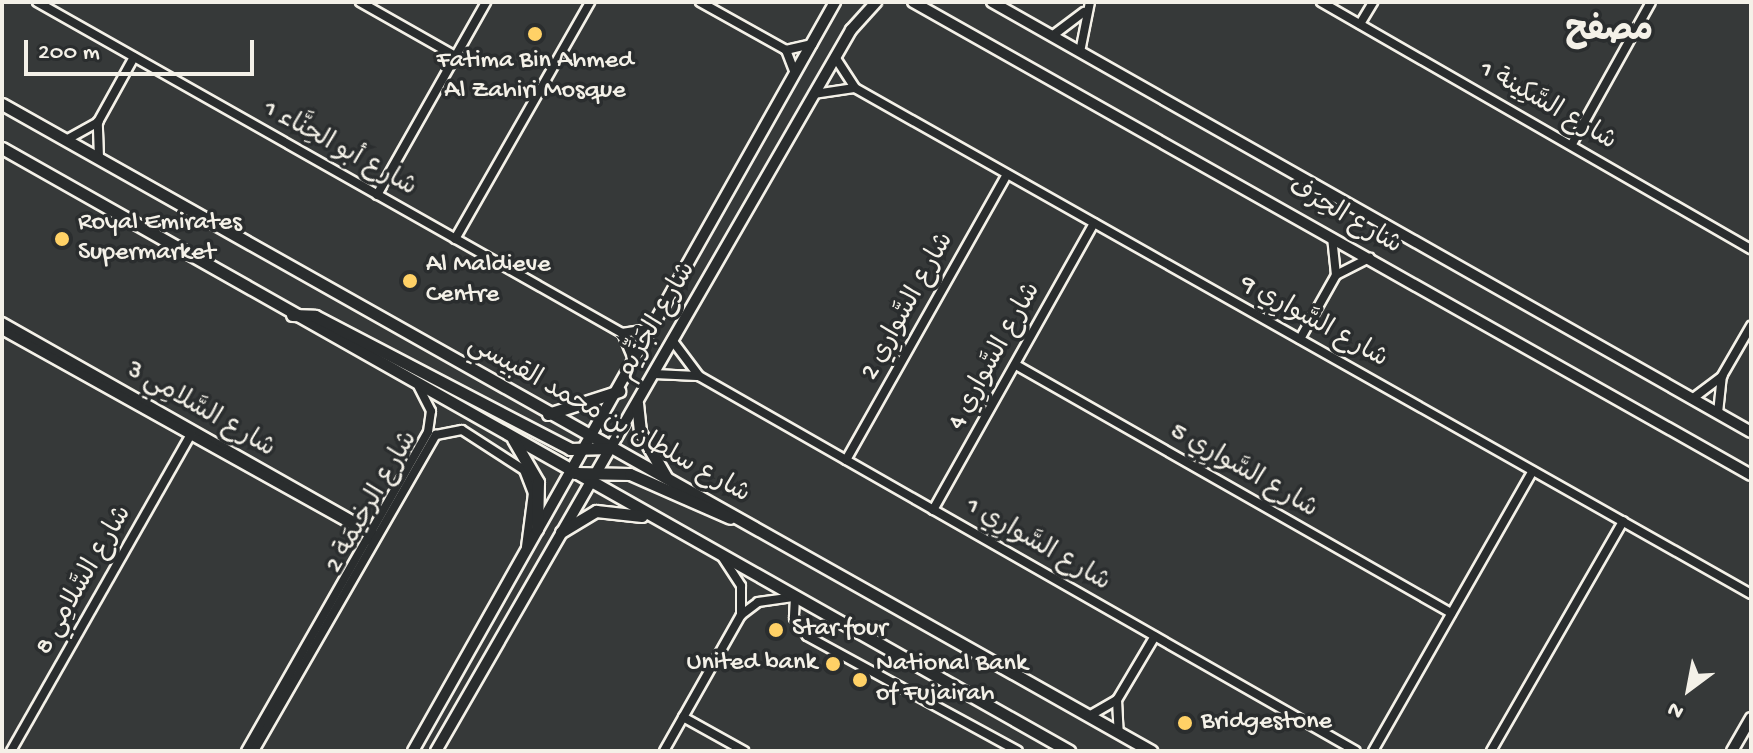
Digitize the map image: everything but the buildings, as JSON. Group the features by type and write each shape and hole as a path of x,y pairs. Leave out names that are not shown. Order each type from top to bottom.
{"main road":[{"name":"شارع سلطان بن محمد القبيسي","path":"2,104 592,440 1151,751"},
{"path":"2,148 419,387 1069,751"},
{"path":"292,315 315,316 585,452 610,448"},
{"path":"548,414 619,391"},
{"path":"637,403 640,432 669,481"},
{"path":"511,436 538,482 537,529"},
{"path":"574,473 600,468 630,474 714,516 736,518"},
{"path":"561,532 596,511 657,519"}],"street":[{"name":"شارع أبو الحِنَّاء 1","path":"37,2 622,333"},
{"path":"360,2 455,56"},
{"path":"377,195 486,2"},
{"path":"455,239 590,2"},
{"path":"700,2 786,50 795,80"},
{"name":"شارع الجَزِّيم","path":"413,751 818,40 835,2"},
{"name":"شارع الجَزِّيم","path":"436,751 835,57 876,2"},
{"name":"شارع الحِرَف","path":"913,2 1751,475"},
{"name":"شارع الحِرَف","path":"992,2 1751,432"},
{"path":"1080,52 1085,12 1090,2"},
{"name":"شارع السَّكِينة 1","path":"1321,2 1751,249"},
{"path":"1360,24 1373,2"},
{"path":"1572,144 1651,2"},
{"path":"1052,36 1085,12"},
{"path":"786,50 818,40"},
{"path":"99,158 98,122 134,57"},
{"name":"شارع السَّوارِي 9","path":"835,57 855,88 1751,594"},
{"path":"814,94 855,88"},
{"path":"66,140 98,122"},
{"name":"شارع السَّوارِي 2","path":"846,460 1007,174"},
{"name":"شارع السَّوارِي 4","path":"933,510 1094,223"},
{"path":"1332,237 1336,275"},
{"path":"1300,339 1336,275 1370,258"},
{"path":"1692,399 1722,376 1751,326"},
{"path":"634,362 622,333 654,328"},
{"name":"شارع السَّلامِي 3","path":"4,330 372,535"},
{"name":"شارع السَّوارِي 1","path":"672,340 699,376 1356,751"},
{"name":"شارع السَّوارِي 5","path":"1016,365 1451,613"},
{"name":"شارع السَّوارِي 1","path":"653,374 699,376"},
{"path":"1718,413 1722,376"},
{"name":"شارع الرخيمَة 2","path":"254,751 345,590 430,427 419,387"},
{"name":"شارع الرخيمَة 2","path":"246,751 432,438 457,429 510,457 527,475 533,500 526,548"},
{"name":"شارع السَّلامِي 8","path":"11,751 191,433"},
{"path":"1373,751 1533,471"},
{"path":"1491,751 1623,521"},
{"path":"721,555 741,586 741,615"},
{"path":"664,751 741,615 758,602 795,597 794,618 807,636 1018,751"},
{"path":"1089,716 1117,700 1155,636"},
{"path":"1117,700 1119,733"},
{"path":"683,717 744,751"},
{"path":"1732,751 1751,718"}],"place":[{"name":"Fatima Bin Ahmed Al Zahiri Mosque","path":"535,34"},
{"name":"Royal Emirates Supermarket","path":"62,239"},
{"name":"Al Maldieve Centre","path":"410,281"},
{"name":"Star four","path":"776,630"},
{"name":"United bank","path":"833,664"},
{"name":"National Bank of Fujairah","path":"860,680"},
{"name":"Bridgestone","path":"1185,723"}],"district":[{"name":"مصفح","path":"1609,34"}]}
